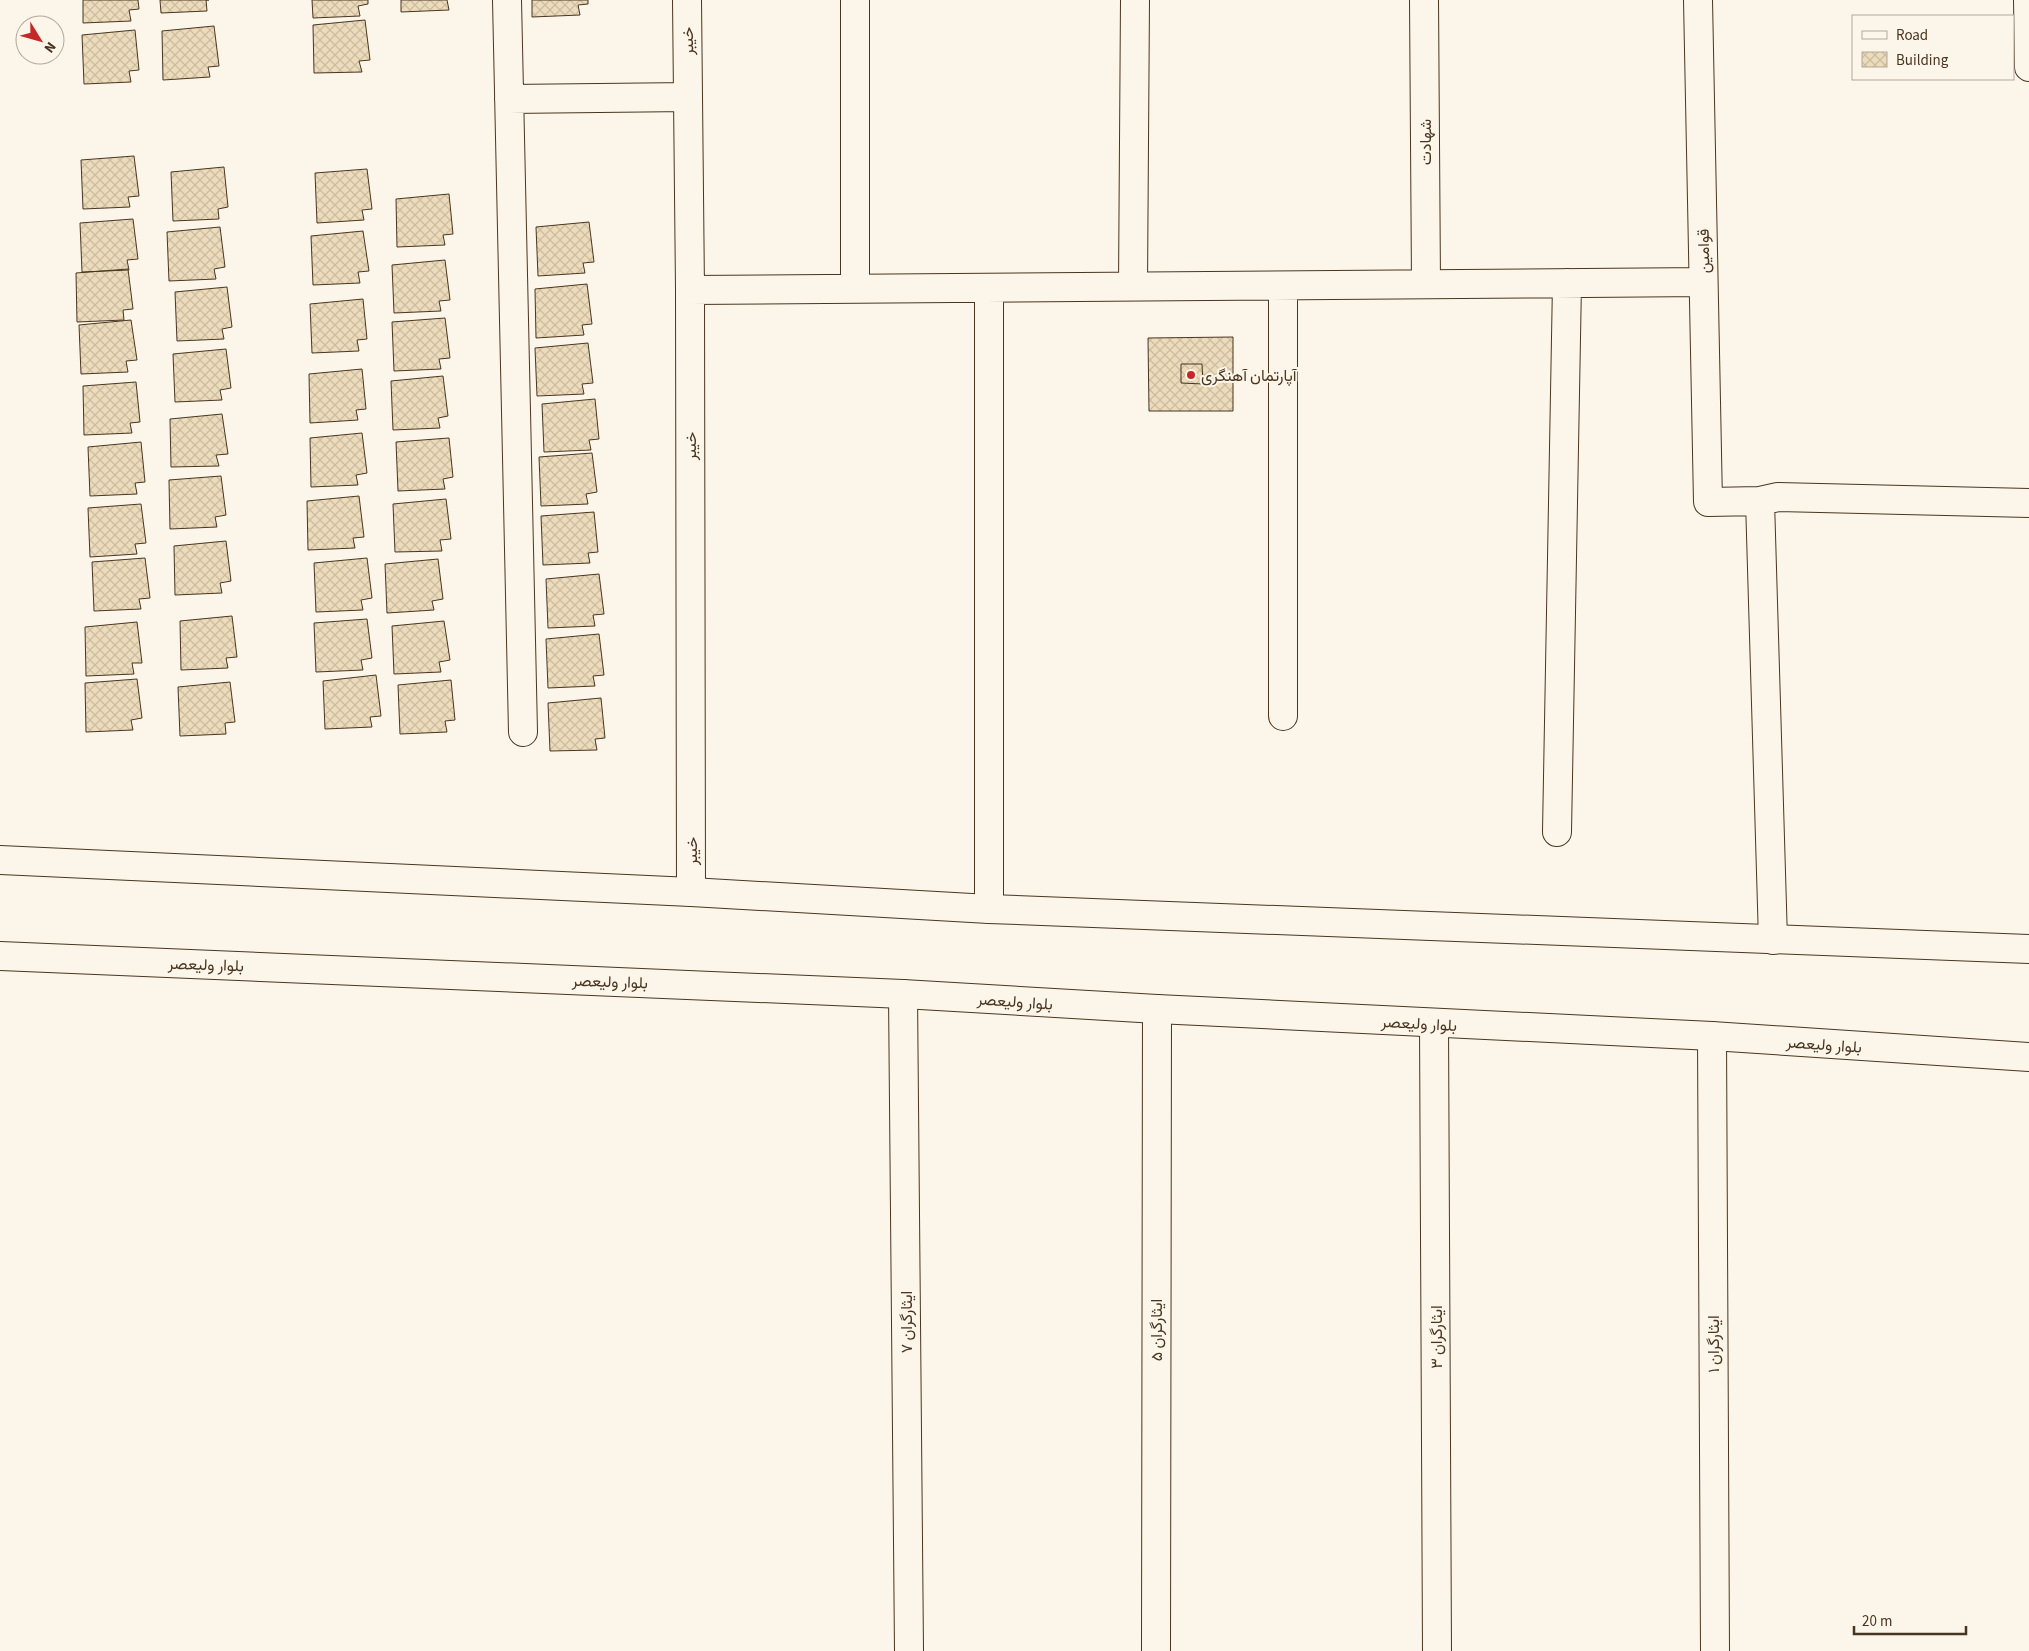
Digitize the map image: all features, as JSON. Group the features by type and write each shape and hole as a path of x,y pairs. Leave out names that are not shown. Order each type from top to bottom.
{"street":[{"path":"507,0 523,732"},
{"name":"خیبر","path":"687,0 690,290 691,892"},
{"path":"855,0 855,289"},
{"path":"1133,286 1135,0"},
{"name":"شهادت","path":"1424,0 1426,284"},
{"name":"قوامین","path":"1698,0 1708,502 1760,501"},
{"path":"2028,0 2029,68"},
{"path":"509,99 688,97"},
{"path":"690,290 1703,282"},
{"path":"1557,832 1566,283"},
{"path":"1282,716 1283,286"},
{"path":"988,909 989,288"},
{"path":"1773,940 1760,501 1778,498 1815,498 2029,503"},
{"path":"0,860 691,892 988,909 2029,950"},
{"name":"بلوار ولیعصر","path":"0,956 903,994 1434,1024 1712,1036 2029,1057"},
{"name":"ایثارگران ۷","path":"903,994 908,1651"},
{"name":"ایثارگران ۵","path":"1156,1651 1157,1009"},
{"name":"ایثارگران ۳","path":"1434,1024 1438,1651"},
{"name":"ایثارگران ۱","path":"1712,1036 1715,1651"}],"building":[{"path":"83,0 138,0 139,9 129,10 131,21 83,23"},
{"path":"160,0 206,0 207,11 161,13"},
{"path":"312,0 368,0 368,4 358,6 360,16 313,18"},
{"path":"401,0 447,0 449,10 401,12"},
{"path":"532,0 588,0 588,4 578,5 580,15 532,17"},
{"path":"365,20 370,60 359,61 362,72 314,73 313,25"},
{"path":"214,26 219,66 208,67 210,77 163,80 162,31"},
{"path":"135,30 139,70 129,71 131,82 84,84 82,35"},
{"path":"134,156 139,196 128,197 130,207 83,209 81,160"},
{"path":"224,167 228,207 218,209 219,219 173,221 171,172"},
{"path":"367,169 372,209 362,210 364,220 317,223 315,173"},
{"path":"449,194 453,234 443,235 445,245 397,247 396,199"},
{"path":"133,219 138,259 127,260 129,270 82,272 80,223"},
{"path":"589,222 594,262 583,263 585,273 538,276 536,227"},
{"path":"220,227 225,267 214,269 216,279 169,281 167,232"},
{"path":"363,231 369,271 358,272 360,283 313,285 311,236"},
{"path":"445,260 450,300 439,301 441,311 394,313 392,265"},
{"path":"128,269 133,309 123,310 124,320 77,322 76,273"},
{"path":"587,284 592,324 582,325 584,335 536,338 535,289"},
{"path":"227,287 232,327 222,329 224,339 177,341 175,292"},
{"path":"363,299 367,339 357,340 359,351 312,353 310,304"},
{"path":"445,318 450,358 439,359 441,369 394,371 392,322"},
{"path":"131,320 137,360 126,361 128,372 81,374 79,325"},
{"name":"آپارتمان آهنگری","path":"1233,337 1233,411 1149,411 1148,338"},
{"path":"588,343 593,383 582,384 584,394 537,396 535,348"},
{"path":"226,349 231,388 220,390 222,400 175,402 173,354"},
{"path":"1181,364 1202,364 1203,384 1181,383"},
{"path":"362,369 366,409 356,410 358,420 310,423 309,374"},
{"path":"443,376 448,416 438,418 440,428 393,430 391,381"},
{"path":"136,382 140,422 130,423 132,433 84,435 83,386"},
{"path":"595,399 599,439 589,440 591,450 544,452 542,404"},
{"path":"222,414 228,454 216,455 219,466 171,467 170,419"},
{"path":"362,433 367,473 356,475 358,485 311,487 310,438"},
{"path":"449,438 453,477 443,479 445,489 398,491 396,442"},
{"path":"141,442 145,482 135,483 137,494 90,496 88,447"},
{"path":"592,453 597,492 586,494 588,504 541,506 539,457"},
{"path":"221,476 226,515 215,517 217,527 170,529 169,480"},
{"path":"359,496 364,537 353,538 355,548 308,550 307,501"},
{"path":"446,499 451,539 440,540 442,551 395,552 393,504"},
{"path":"141,504 146,543 135,544 137,554 90,557 88,508"},
{"path":"594,512 598,552 588,553 590,563 543,565 541,516"},
{"path":"226,541 231,581 220,583 222,593 175,595 174,546"},
{"path":"145,558 150,598 139,599 141,609 94,611 92,562"},
{"path":"367,558 372,598 361,600 363,610 316,612 314,563"},
{"path":"438,559 443,599 432,601 434,610 387,613 385,564"},
{"path":"599,574 604,614 593,615 595,626 548,628 546,579"},
{"path":"232,616 237,657 226,658 228,668 181,670 180,621"},
{"path":"367,619 372,658 361,660 363,670 316,672 314,623"},
{"path":"444,621 450,660 439,662 441,672 394,674 392,626"},
{"path":"137,622 142,663 132,663 134,674 86,676 85,627"},
{"path":"599,634 604,675 593,676 595,686 548,688 546,639"},
{"path":"376,675 381,716 370,717 372,727 325,729 323,681"},
{"path":"137,679 142,718 131,720 133,730 86,732 85,683"},
{"path":"451,680 455,720 445,721 447,732 400,734 398,685"},
{"path":"230,682 235,722 225,723 226,734 180,736 178,687"},
{"path":"601,698 605,738 595,739 597,750 550,751 548,703"}],"place":[{"name":"آپارتمان آهنگری","path":"1191,375"}]}
